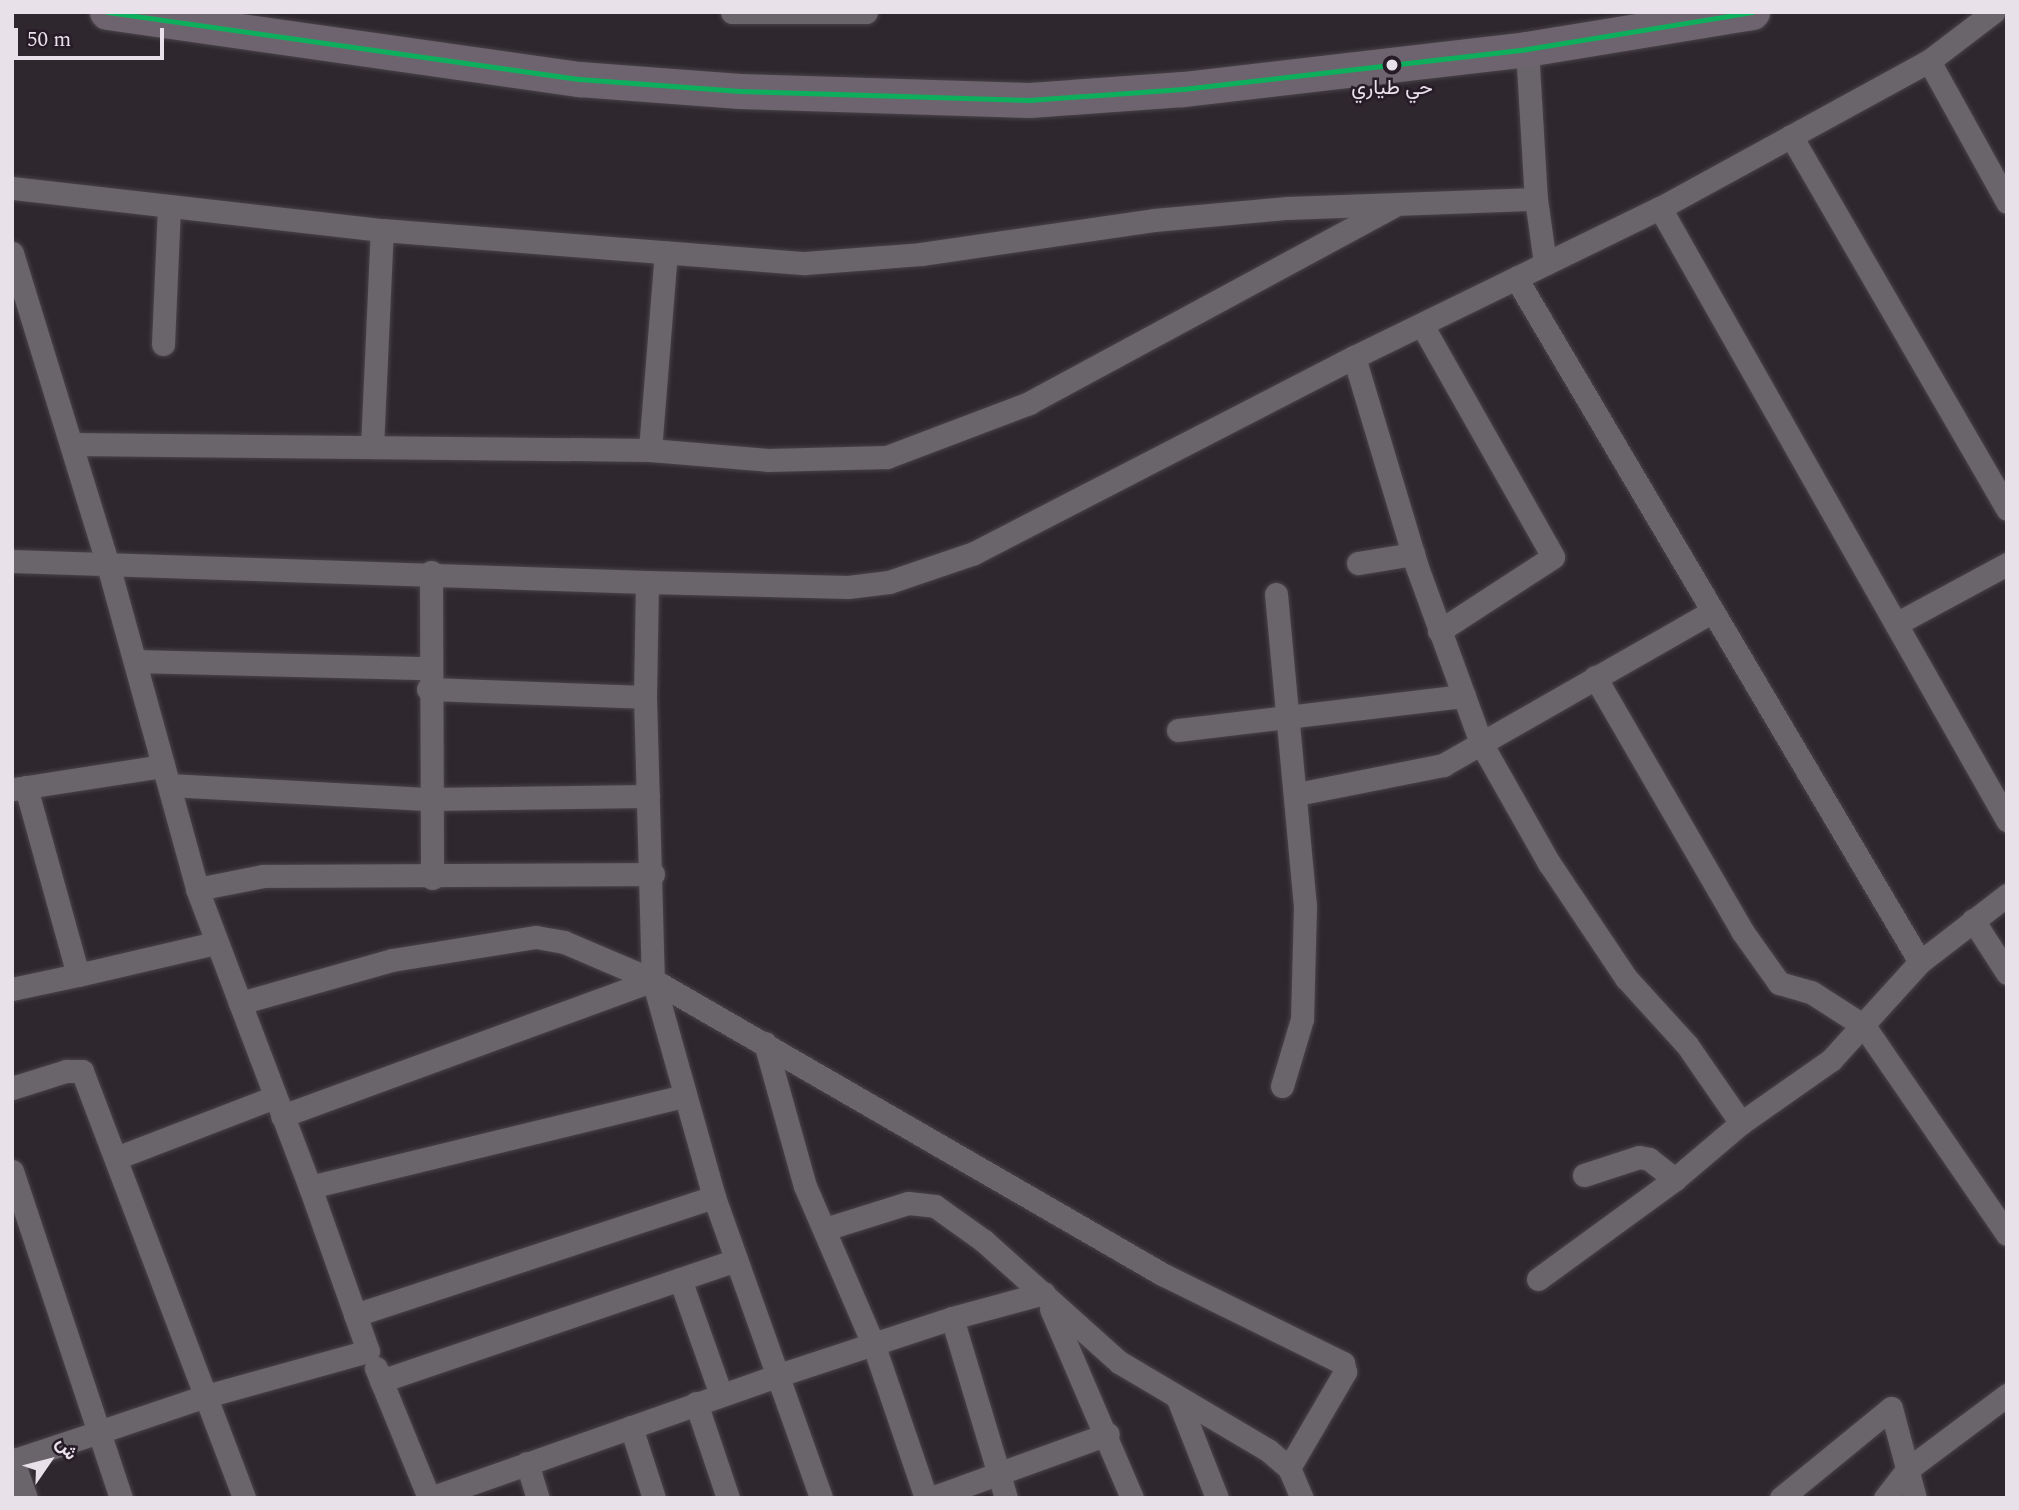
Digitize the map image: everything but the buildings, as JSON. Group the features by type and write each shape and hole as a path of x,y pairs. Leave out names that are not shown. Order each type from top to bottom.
{"main road":[{"path":"107,12 579,79 883,97 1030,100 1169,90 1527,49 1752,12"}],"street":[{"path":"732,12 866,12"},
{"path":"12,561 848,587 889,582 974,553 1354,357 1660,208 1929,61 1996,14"},
{"path":"1527,49 1536,199 1545,263"},
{"path":"1929,61 2007,202"},
{"path":"1791,136 2007,509"},
{"path":"12,188 382,230 805,263 921,254 1154,220 1396,204 1536,199"},
{"path":"72,444 650,450 768,460 843,460 909,450 1029,403 1396,204"},
{"path":"163,344 169,206"},
{"path":"1660,208 2007,820"},
{"path":"372,447 382,230"},
{"path":"12,253 108,565 197,888 215,943 310,1187 355,1315 430,1498 779,1375 874,1346 952,1318 1044,1293"},
{"path":"650,450 666,253"},
{"path":"1516,278 1920,962"},
{"path":"1422,325 1553,557 1439,631"},
{"path":"1354,357 1413,554 1481,743 1549,863 1626,978 1687,1045 1741,1123"},
{"path":"1358,564 1413,554"},
{"path":"1896,624 2007,564"},
{"path":"431,572 428,678 432,878"},
{"path":"647,582 645,697 653,874 653,980 683,1096 714,1197 821,1498"},
{"path":"1276,594 1297,794 1305,976 1302,1019 1282,1086"},
{"path":"1297,794 1443,765 1711,612"},
{"path":"135,661 428,678 645,697"},
{"path":"1595,677 1742,930 1779,983 1819,996 1864,1026 2007,1234"},
{"path":"1178,730 1290,720 1464,696"},
{"path":"78,975 19,788 166,776 431,799 648,796"},
{"path":"197,888 263,876 359,873 432,878 653,874"},
{"path":"1538,1279 1675,1179 1741,1123 1831,1060 1920,962 2007,895"},
{"path":"1973,920 2007,973"},
{"path":"240,1003 391,960 536,937 564,942 653,980 1162,1274 1343,1363 1345,1372 1289,1468"},
{"path":"12,989 215,943"},
{"path":"116,1157 279,1107 653,980"},
{"path":"765,1043 805,1186 874,1346 928,1498 1002,1487 1108,1434"},
{"path":"12,1088 66,1071 82,1071 244,1498"},
{"path":"310,1187 683,1096"},
{"path":"1584,1175 1639,1157 1649,1159 1675,1179"},
{"path":"12,1171 121,1498"},
{"path":"355,1315 714,1197"},
{"path":"825,1229 919,1201 935,1206 984,1241 1044,1293 1100,1348 1178,1399 1268,1450 1289,1468 1303,1498"},
{"path":"381,1381 736,1260"},
{"path":"680,1279 722,1395"},
{"path":"1044,1293 1108,1434 1132,1498"},
{"path":"952,1318 1002,1487"},
{"path":"26,1498 12,1460 206,1396 369,1351"},
{"path":"1885,1498 1908,1469 2006,1397"},
{"path":"1178,1399 1217,1498"},
{"path":"696,1404 728,1498"},
{"path":"1781,1498 1891,1408 1915,1498"},
{"path":"631,1427 654,1498"},
{"path":"527,1464 538,1498"}],"transit line":[{"path":"107,12 579,79 740,91 1029,100 1183,89 1527,49 1752,12"}],"place":[{"name":"حي طياري","path":"1392,65"}]}
